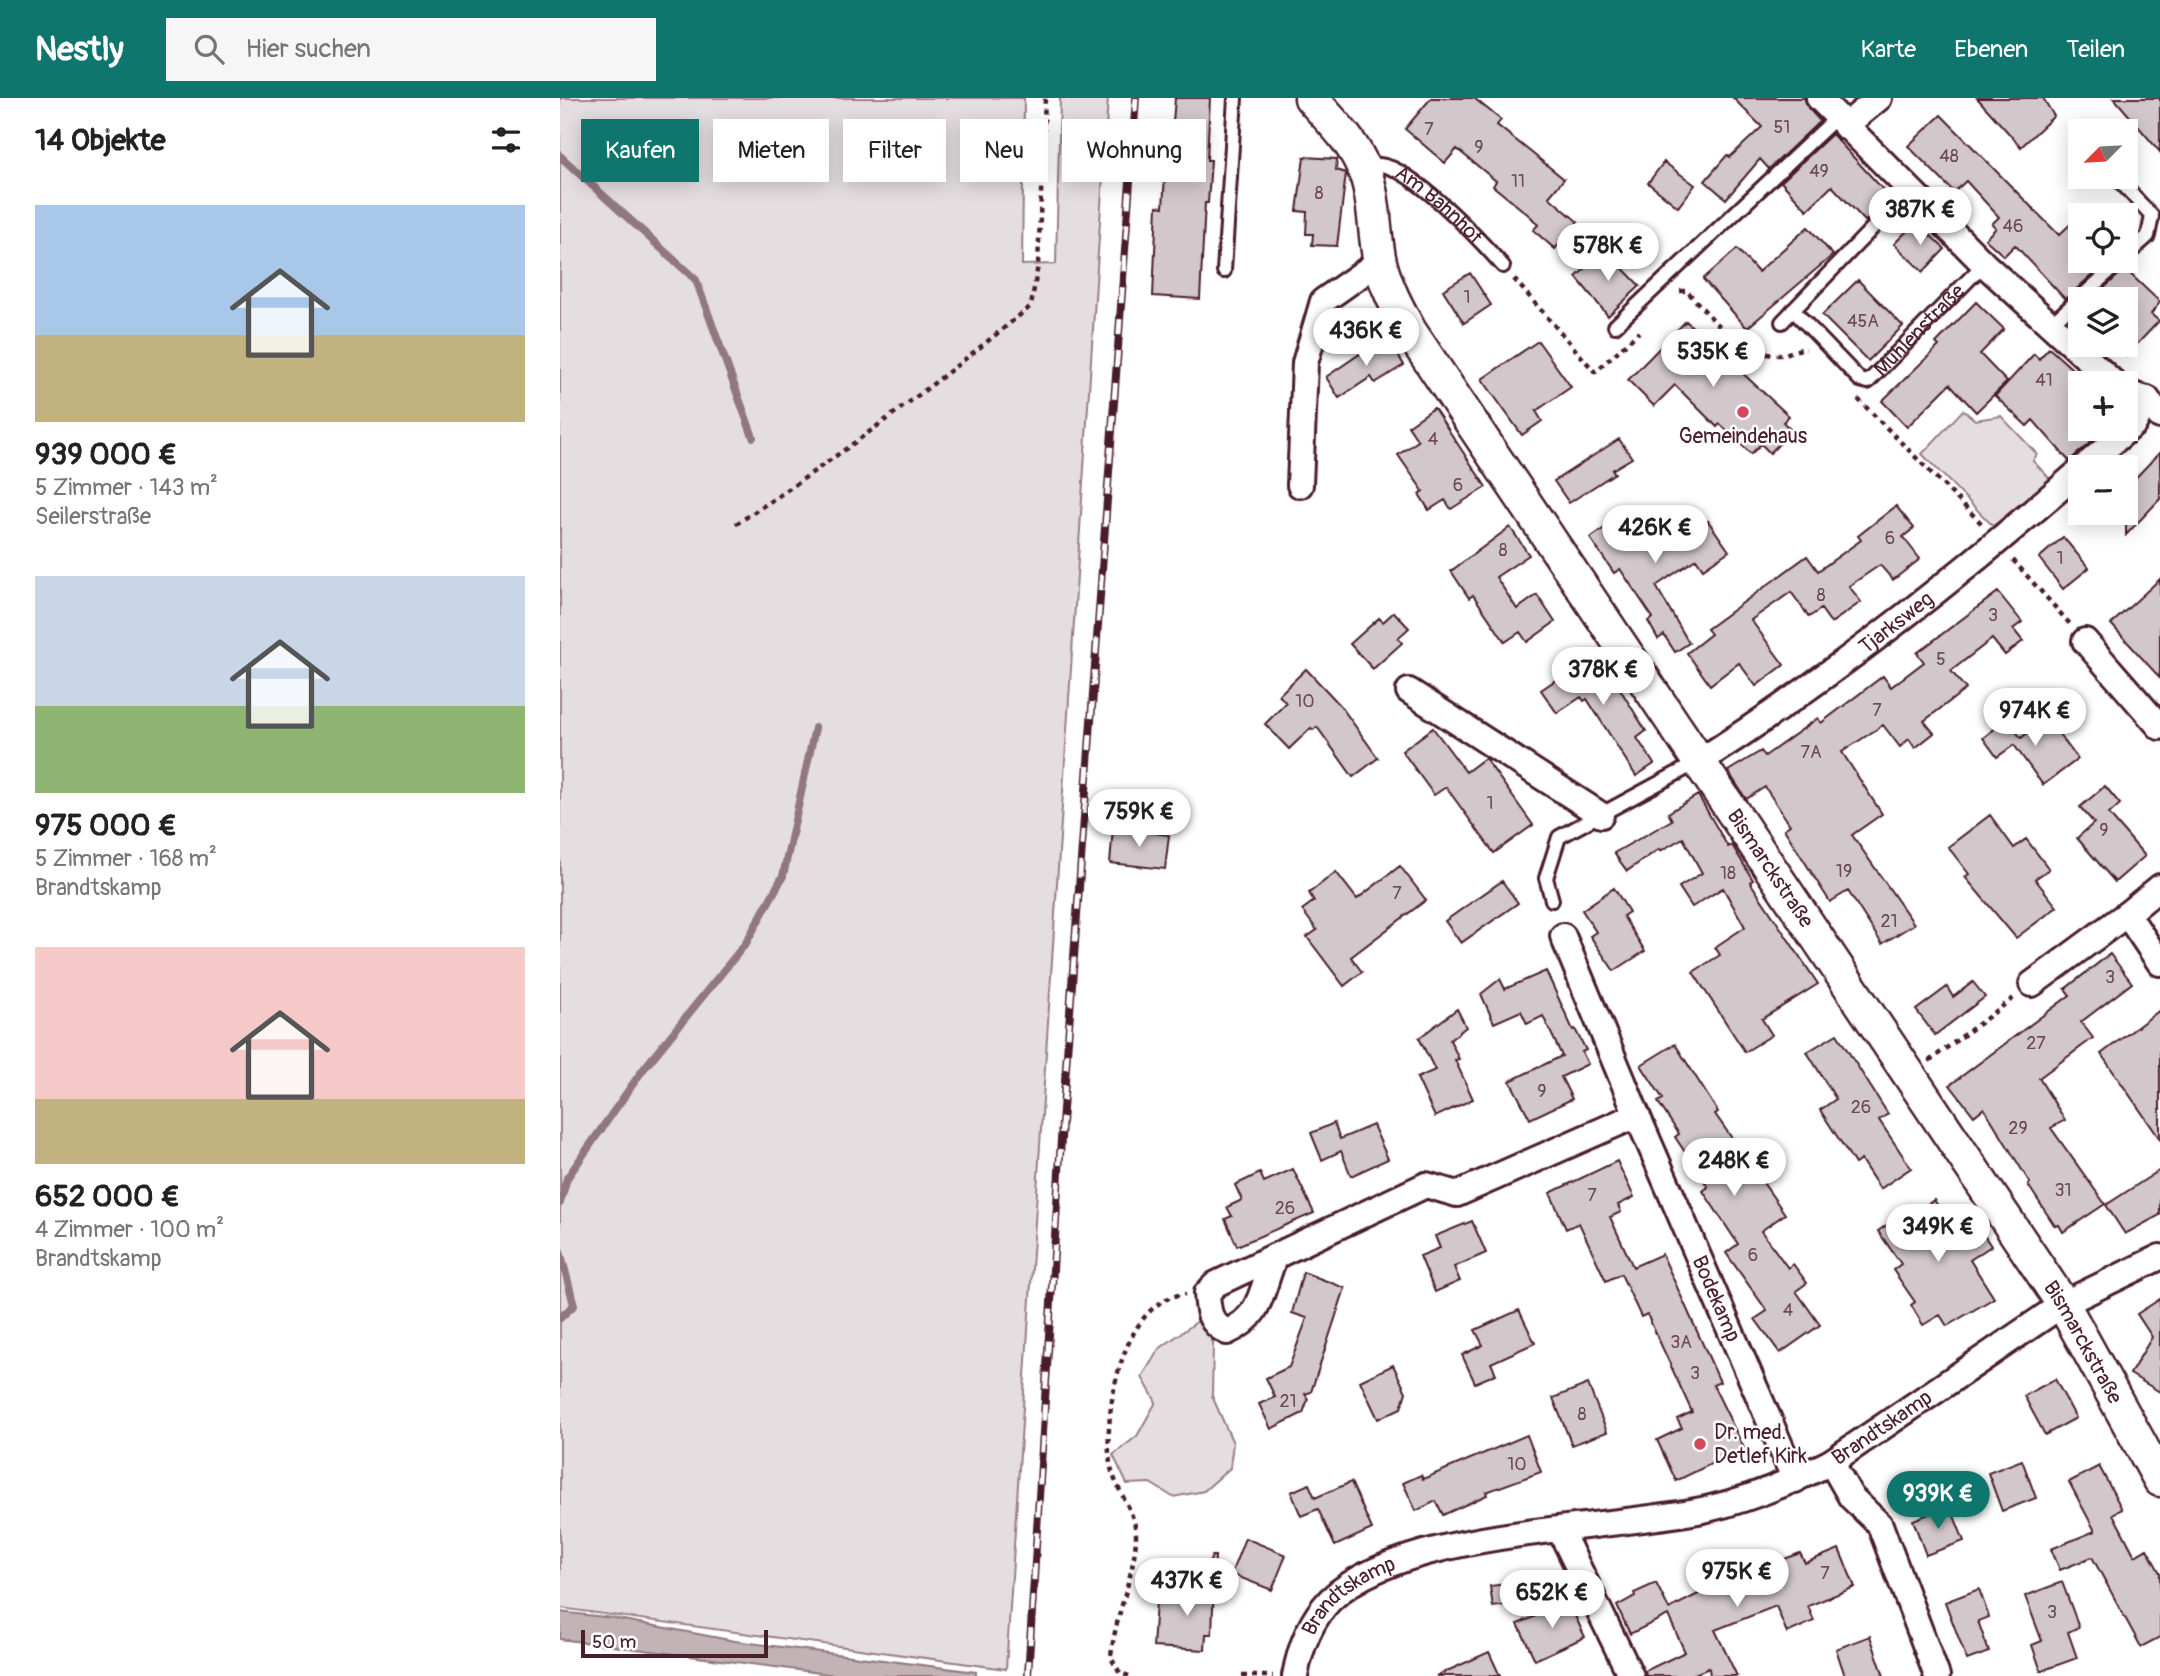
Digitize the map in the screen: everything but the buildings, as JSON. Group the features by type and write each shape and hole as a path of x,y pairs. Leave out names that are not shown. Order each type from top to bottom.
{"street":[{"name":"Am Bahnhof","path":"1311,98 1353,146 1364,168 1370,188 1380,261"},
{"path":"1819,98 1984,264 2101,371"},
{"path":"1841,122 1879,98"},
{"path":"1300,485 1305,363 1322,300 1380,261"},
{"name":"Bismarckstraße","path":"1380,261 1391,298 1410,331 2063,1304 2160,1480"},
{"name":"Tjarksweg","path":"2099,455 2134,424 2148,400"},
{"name":"Tjarksweg","path":"1700,761 1793,701 1998,543 2068,482"},
{"path":"2085,641 2160,727"},
{"path":"1409,691 1601,816"},
{"path":"2032,984 2160,887"},
{"path":"2127,914 2160,963"},
{"name":"Bodekamp","path":"1563,936 1637,1115 1795,1480"},
{"path":"1275,1256 1261,1288 1255,1314 1245,1324 1227,1332 1215,1326 1208,1311 1207,1293 1216,1284 1275,1256 1426,1185 1457,1194 1637,1115"},
{"name":"Brandtskamp","path":"1295,1676 1300,1653 1314,1619 1331,1599 1366,1576 1416,1556 1472,1542 1634,1522 1708,1509 1795,1480 1831,1462 2063,1304 2160,1257"},
{"path":"1831,1462 1851,1497 1880,1525 1937,1676"},
{"path":"1560,1530 1630,1676"}],"lane":[{"path":"1224,271 1235,98"},
{"path":"1615,326 1841,122"},
{"name":"Am Bahnhof","path":"1364,168 1379,165 1409,178 1482,242 1503,266"},
{"path":"2127,189 2152,216 2148,236 2138,245"},
{"path":"1782,322 1909,190"},
{"name":"Mühlenstraße","path":"1793,310 1860,380 1868,382 1984,264"},
{"path":"2050,325 2107,273"},
{"path":"1552,900 1546,878 1559,836 1700,761"}],"path":[{"path":"736,524 814,473 1031,306 1038,265 1045,98"},
{"path":"1503,266 1595,372 1645,326"},
{"path":"1671,300 1680,291 1687,291 1714,321 1736,339 1761,352 1777,355 1803,348 1811,351"},
{"path":"1850,391 1998,543 2085,641"},
{"path":"1912,1076 2032,984"},
{"path":"1129,1676 1120,1674 1111,1658 1136,1537 1130,1510 1111,1466 1109,1427 1119,1368 1133,1333 1152,1310 1173,1295 1207,1293"}],"shaded area":[{"path":"560,98 1024,98 1024,119 960,119 960,182 1023,182 1022,265 1056,264 1060,98 1108,98 1107,119 1062,119 1062,182 1103,182 1006,1669 560,1608"},
{"path":"1963,410 1975,420 2001,416 2037,454 2033,461 2051,480 1993,526 1922,454"},
{"path":"1202,1318 1213,1343 1212,1396 1233,1443 1230,1468 1204,1491 1173,1497 1150,1483 1127,1484 1113,1455 1137,1436 1156,1402 1142,1377 1159,1349"},
{"path":"560,1612 613,1618 735,1641 976,1672 976,1676 843,1676 560,1639"}],"waterway":[{"path":"560,156 696,280 753,437"},
{"path":"560,1203 567,1178 642,1071 746,943 783,876 815,728"},
{"path":"560,1251 574,1305 560,1318"}],"railway":[{"path":"1028,1676 1062,1123 1136,98"}],"place":[{"name":"Gemeindehaus","path":"1743,412"},
{"name":"Dr. med. Detlef Kirk","path":"1700,1444"}]}
